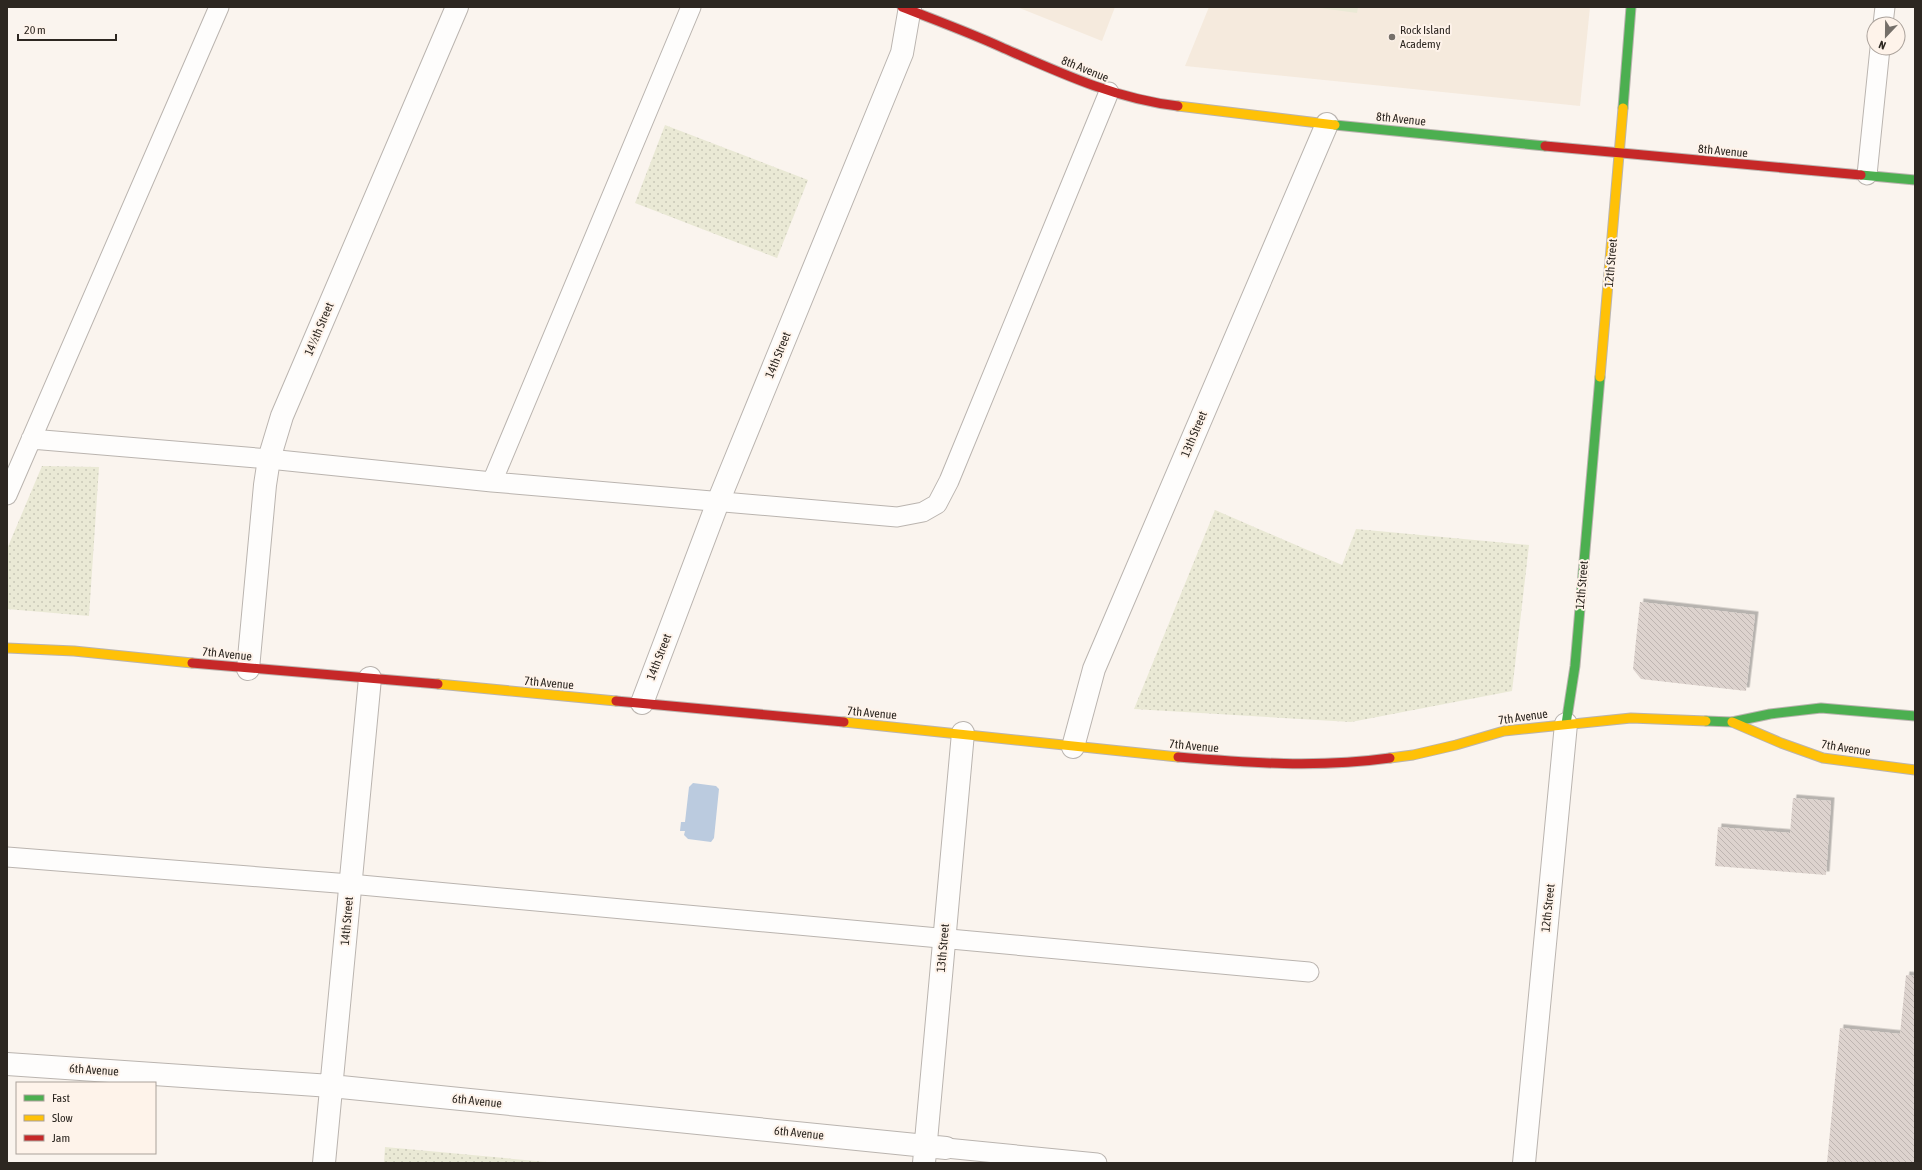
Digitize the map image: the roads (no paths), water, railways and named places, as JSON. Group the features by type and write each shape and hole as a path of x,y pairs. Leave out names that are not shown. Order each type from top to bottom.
{"street":[{"name":"14½th Street","path":"248,669 265,486 269,459 282,416 457,7"},
{"name":"12th Street","path":"1524,1163 1566,724 1575,666 1620,154 1631,7"},
{"name":"8th Avenue","path":"907,8 974,35 1075,79 1109,92 1138,100 1174,106 1326,124 1620,154 1915,180"},
{"name":"14th Street","path":"642,703 718,502 902,53 907,8"},
{"name":"13th Street","path":"1073,747 1094,669 1326,124"},
{"name":"7th Avenue","path":"7,648 74,652 248,669 370,678 963,733 1073,747 1238,762 1294,765 1354,763 1413,755 1456,745 1504,731 1631,718 1732,722 1770,714 1820,708 1915,716"},
{"name":"14th Street","path":"324,1163 370,678"},
{"name":"7th Avenue","path":"1732,722 1781,743 1823,758 1915,770"},
{"name":"13th Street","path":"932,1153 943,939 963,733"},
{"name":"6th Avenue","path":"7,1064 331,1086 932,1153"}],"lane":[{"path":"7,495 219,7"},
{"path":"492,482 692,7"},
{"path":"1867,175 1879,56"},
{"path":"31,439 269,459 492,482 898,517 923,512 937,504 949,481 1109,92"},
{"path":"7,858 350,884 1309,972"},
{"path":"932,1153 1097,1163"}],"water":[{"path":"693,783 716,786 719,789 714,838 711,842 688,839 684,835 685,831 680,831 681,822 685,822 689,787"}],"place":[{"name":"Rock Island Academy","path":"1392,37"}]}
